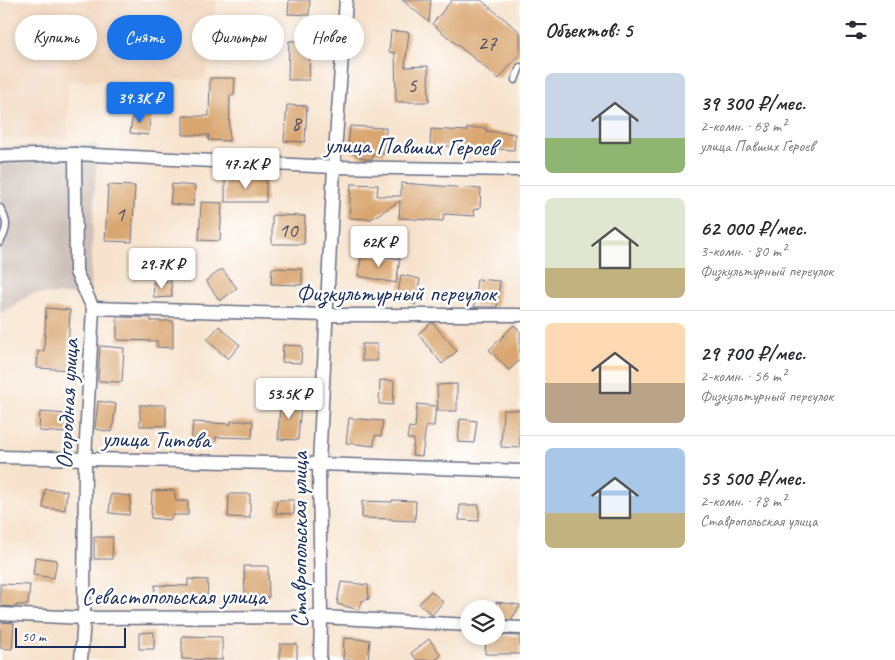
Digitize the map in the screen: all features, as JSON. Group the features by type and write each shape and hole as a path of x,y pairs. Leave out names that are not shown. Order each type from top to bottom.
{"street":[{"name":"Ставропольская улица","path":"320,660 319,464 334,167 346,0"},
{"name":"улица Павших Героев","path":"0,156 75,154 334,167 520,170"},
{"name":"Огородная улица","path":"75,154 76,272 93,308 84,458 84,618 82,660"},
{"name":"Физкультурный переулок","path":"93,308 326,316 520,315"},
{"name":"улица Титова","path":"0,457 319,464 520,471"},
{"name":"Севастопольская улица","path":"0,614 84,618 321,617 460,625"},
{"path":"505,627 520,628"}],"lane":[{"path":"514,80 520,67"},
{"path":"0,208 6,220 5,233 0,242"}],"shaded area":[{"path":"0,0 217,0 215,15 192,15 192,60 208,60 205,79 68,81 68,138 0,139"},
{"path":"97,143 90,295 31,294 0,313 0,147"}],"building":[{"path":"289,0 310,0 309,15 288,14"},
{"path":"402,0 431,0 429,22"},
{"path":"452,0 481,0 520,32 520,53 499,79 432,24"},
{"path":"391,31 409,32 405,67 428,66 429,102 396,102 395,53 389,52"},
{"path":"289,41 294,41 294,60 310,60 309,80 288,80"},
{"path":"210,78 235,78 234,95 230,95 229,141 208,140 209,135 183,135 183,116 209,116"},
{"path":"287,105 307,106 305,142 284,141"},
{"path":"133,112 151,114 148,135 130,133"},
{"path":"350,126 386,128 384,154 373,153 373,159 365,159 348,150"},
{"path":"467,128 486,128 486,131 515,134 514,150 430,145 431,129 467,131"},
{"path":"225,178 266,178 266,202 225,202"},
{"path":"401,183 481,189 480,208 473,210 475,216 444,214 443,221 399,218 400,201 371,219 349,218 351,184 378,185 377,196 401,196"},
{"path":"172,184 195,186 193,206 170,204"},
{"path":"108,185 135,186 132,242 105,241"},
{"path":"201,202 222,203 220,241 199,240"},
{"path":"272,215 305,216 304,244 272,244"},
{"path":"362,253 400,259 396,283 358,276"},
{"path":"272,268 302,269 302,285 271,284"},
{"path":"222,269 237,288 220,301 206,281"},
{"path":"401,275 420,279 415,305 398,295"},
{"path":"477,279 500,281 497,307 474,307"},
{"path":"171,281 172,297 154,298 153,282"},
{"path":"46,308 70,310 68,353 73,353 72,370 37,368 38,351 44,351"},
{"path":"117,317 151,318 151,321 173,321 173,348 157,347 157,341 117,340"},
{"path":"431,323 457,351 442,364 418,334"},
{"path":"514,325 520,331 520,360 509,370 489,350"},
{"path":"219,326 240,345 228,359 207,340"},
{"path":"362,344 377,344 377,361 362,361"},
{"path":"283,345 302,346 301,363 282,362"},
{"path":"100,346 124,348 122,382 98,381"},
{"path":"380,380 394,381 393,405 379,404"},
{"path":"457,384 457,411 438,411 437,385"},
{"path":"98,401 116,404 112,432 95,429"},
{"path":"280,401 301,402 298,440 278,439"},
{"path":"417,404 436,406 434,426 426,426 422,456 412,455 414,439 407,439 409,427 415,428"},
{"path":"140,405 166,405 166,426 140,426"},
{"path":"503,410 520,410 520,448 501,447"},
{"path":"40,412 69,414 68,433 39,431"},
{"path":"349,418 383,421 381,436 375,435 374,446 346,443"},
{"path":"460,419 477,421 474,443 458,442"},
{"path":"231,421 253,421 252,438 216,437 216,443 191,442 193,422 231,424"},
{"path":"45,489 67,491 65,510 43,508"},
{"path":"174,490 176,501 188,501 188,515 173,515 170,520 151,518 152,491"},
{"path":"111,494 131,496 129,515 109,513"},
{"path":"229,494 250,494 250,518 228,517"},
{"path":"277,500 294,500 294,514 276,513"},
{"path":"392,500 416,501 415,521 362,518 362,501 392,502"},
{"path":"460,505 479,505 479,521 459,520"},
{"path":"94,537 113,537 112,559 94,559"},
{"path":"35,557 57,560 54,578 33,575"},
{"path":"244,566 268,566 269,597 245,597"},
{"path":"188,579 208,580 207,600 176,599 176,605 154,603 155,585 188,586"},
{"path":"341,582 368,585 369,599 362,601 359,610 337,604"},
{"path":"0,584 30,585 28,605 16,605 16,607 0,606"},
{"path":"431,591 443,602 432,615 419,604"},
{"path":"505,603 520,605 511,620 505,620"},
{"path":"0,622 14,623 12,649 0,648"},
{"path":"154,632 154,649 139,649 139,633"},
{"path":"505,635 520,636 520,654 485,654 486,645 505,645"},
{"path":"182,636 222,637 222,660 182,659"},
{"path":"344,638 370,640 368,660 343,660"},
{"path":"429,639 441,655 435,660 417,660 411,653"},
{"path":"280,644 297,644 297,660 280,660"}]}
